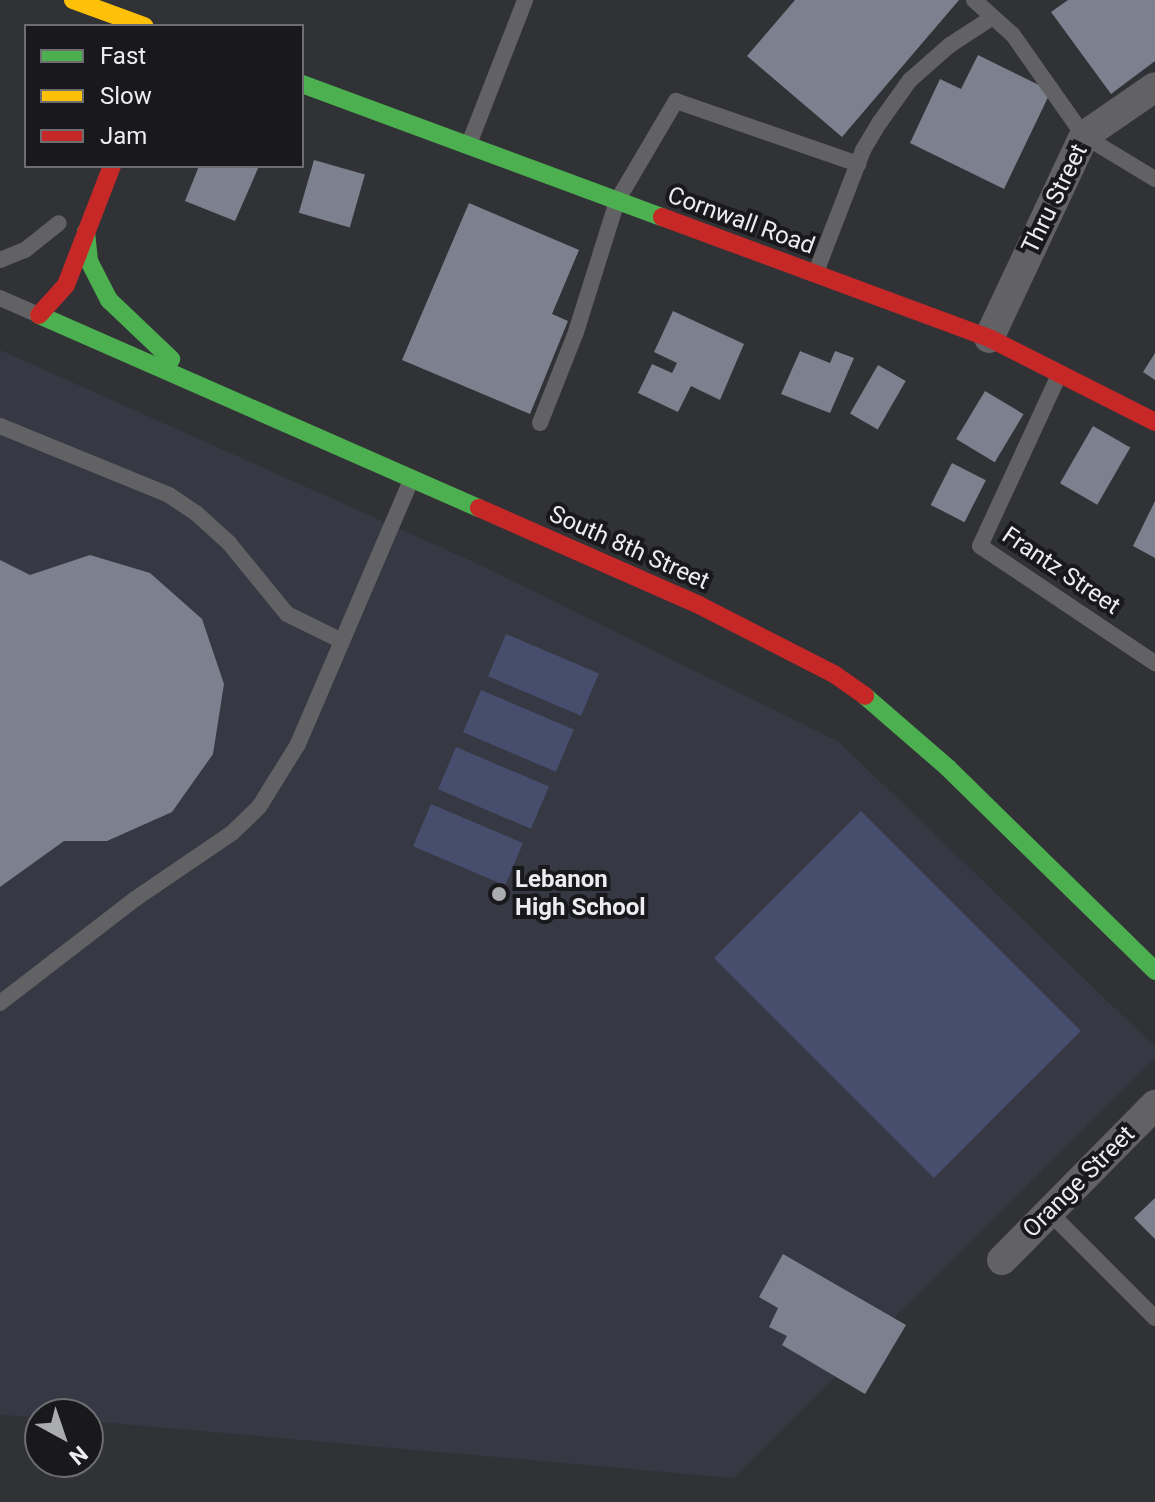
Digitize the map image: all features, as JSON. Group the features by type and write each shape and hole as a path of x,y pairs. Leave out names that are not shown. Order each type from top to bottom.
{"street":[{"path":"73,0 140,24"},
{"path":"147,24 157,0"},
{"name":"Cornwall Road","path":"304,85 989,338 1155,422"},
{"name":"Thru Street","path":"989,338 1084,136 1155,87"},
{"path":"39,315 66,285 111,168"},
{"path":"44,262 62,216"},
{"path":"86,232 89,261 109,300 203,387"},
{"path":"39,288 39,315"},
{"name":"South 8th Street","path":"39,315 699,605 834,674 869,699 938,758 1155,971"},
{"name":"Orange Street","path":"1002,1260 1155,1105"}],"lane":[{"path":"469,145 525,0"},
{"path":"974,0 1013,35 1084,136 1155,179"},
{"path":"815,274 858,164 880,122 910,80 950,45 993,17"},
{"path":"540,423 576,332 617,201 676,101 858,164"},
{"path":"0,260 25,250 62,216"},
{"name":"South 8th Street","path":"0,298 39,315"},
{"name":"Frantz Street","path":"1061,372 980,546 1155,663"},
{"path":"0,426 169,495 196,513 229,543 287,614 342,641"},
{"path":"0,1003 135,899 232,833 259,807 298,744 411,479"},
{"path":"1049,1212 1155,1318"}],"shaded area":[{"name":"Lebanon High School","path":"0,350 476,563 839,742 1155,1047 1155,1058 733,1478 104,1422 104,1398 24,1398 24,1416 0,1415"},
{"path":"506,634 599,673 581,716 488,676"},
{"path":"481,690 574,729 556,772 463,732"},
{"path":"456,747 549,786 531,829 438,789"},
{"path":"431,804 523,843 505,885 413,846"},
{"path":"861,811 1081,1031 934,1178 714,958"}],"building":[{"path":"795,0 959,0 842,137 747,56"},
{"path":"1068,0 1155,0 1155,61 1111,94 1051,12"},
{"path":"978,55 1051,91 1004,189 910,143 940,79 961,89"},
{"path":"314,160 365,175 350,227 299,213"},
{"path":"198,168 258,168 235,221 185,201"},
{"path":"469,203 579,250 552,314 568,321 530,414 402,360"},
{"path":"673,311 744,344 720,400 691,386 678,412 638,393 652,364 672,373 677,363 654,352"},
{"path":"800,351 830,363 835,351 854,358 830,413 781,394"},
{"path":"1155,353 1155,380 1143,372"},
{"path":"878,365 906,381 878,429 850,413"},
{"path":"985,391 1024,414 995,462 956,439"},
{"path":"1093,426 1130,448 1097,505 1060,483"},
{"path":"952,463 986,480 965,522 931,505"},
{"path":"1155,501 1155,558 1133,546"},
{"path":"90,555 150,573 202,619 224,684 213,754 172,812 107,841 64,841 0,887 0,560 30,575"},
{"path":"1155,1198 1155,1239 1134,1218"},
{"path":"783,1254 906,1325 865,1394 782,1345 787,1336 769,1327 778,1308 759,1297"}],"traffic: fast":[{"path":"304,85 662,217"},
{"path":"86,232 89,261 109,300 171,359"},
{"path":"39,315 479,508"},
{"path":"865,696 948,768 1155,971"}],"traffic: slow":[{"path":"73,0 139,24"}],"traffic: jam":[{"path":"39,315 66,285 111,168"},
{"path":"662,217 989,338 1155,422"},
{"path":"479,508 699,605 834,674 865,696"}],"place":[{"name":"Lebanon High School","path":"499,894"}]}
